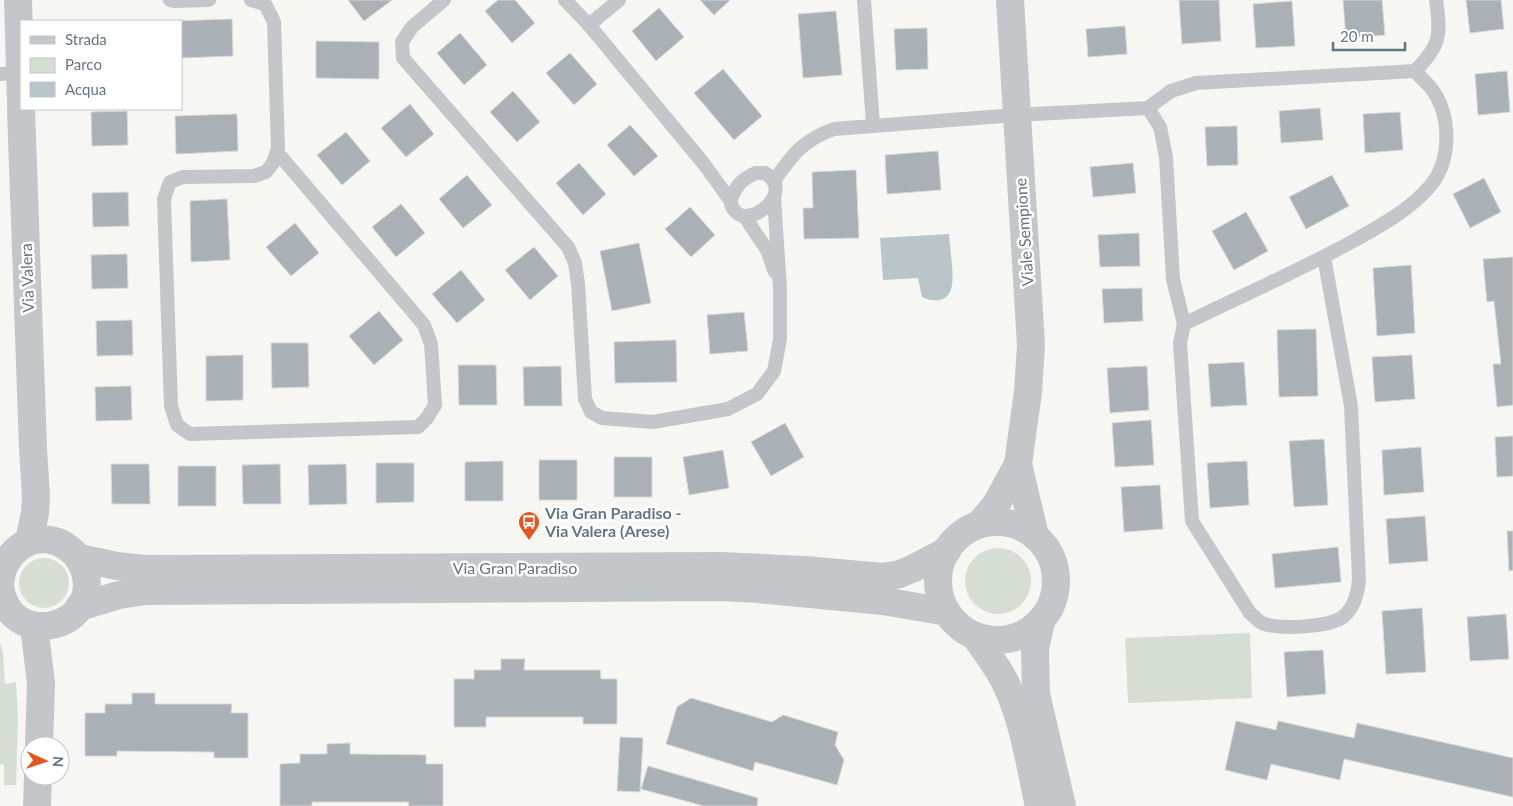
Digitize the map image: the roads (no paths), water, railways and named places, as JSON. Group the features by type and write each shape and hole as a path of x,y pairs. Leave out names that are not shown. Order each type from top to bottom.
{"street":[{"path":"18,0 10,74 20,99"},
{"name":"Viale Sempione","path":"980,524 997,503 1018,464 1028,392 1031,345 1010,0"},
{"name":"Via Valera","path":"22,110 36,497 35,513 29,541"},
{"name":"Via Valera","path":"33,448 46,494 72,552"},
{"name":"Viale Sempione","path":"1018,464 1035,536"},
{"path":"999,522 1018,526 1035,536 1046,547 1053,561 1056,577 1055,593 1050,608 1041,621 1027,632 1010,639 992,640 975,636 959,626 948,612 941,598 938,582 941,566 947,551 955,540 980,524 999,522"},
{"path":"53,540 72,552 86,577 84,598 79,608 67,620 45,625 23,622 3,585 19,547 29,541 53,540"},
{"name":"Via Gran Paradiso","path":"72,552 117,566 145,569 721,566 805,570 883,577 900,574 947,551"},
{"name":"Via Gran Paradiso","path":"79,608 119,594 145,591 721,587 883,601 948,612"},
{"path":"1041,621 1035,649 1036,694 1062,806"},
{"path":"39,736 41,683 51,637 45,625"},
{"path":"975,636 997,667 1012,699 1039,806"},
{"path":"37,806 38,786"}],"lane":[{"path":"170,0 210,0"},
{"path":"251,0 268,2 274,22 277,152 273,163 266,172 254,176 183,177 170,182 164,199 171,406 177,424 190,434 418,427 428,418 435,405 431,344 424,324 277,152"},
{"path":"444,0 412,27 402,42 403,58 568,247 575,263 578,284 585,399 591,412 602,418 652,422 728,409 757,394 774,371 780,339 780,289 774,196 776,186 774,181 764,173 756,174 742,181 733,194 733,208 739,216 745,217 763,210 774,196"},
{"path":"565,0 704,164 733,194"},
{"path":"588,25 619,0"},
{"path":"864,0 873,125"},
{"path":"1415,72 1435,47 1439,33 1436,0"},
{"path":"774,181 793,154 820,134 834,129 1016,115 1148,108 1171,91 1196,83 1415,72 1432,89 1440,106 1445,124 1446,148 1440,168 1432,184 1412,203 1388,221 1324,257 1184,324"},
{"path":"1148,108 1160,127 1166,158 1173,279 1184,324 1180,344 1192,521 1250,613 1262,623 1282,627 1323,624 1342,618 1352,608 1357,596 1360,579 1351,406 1324,257"},
{"path":"745,217 766,250 780,289"}],"water":[{"path":"949,234 952,285 951,291 945,298 931,300 922,297 918,278 883,280 880,238"}],"place":[{"name":"Via Gran Paradiso - Via Valera (Arese)","path":"529,541"}]}
